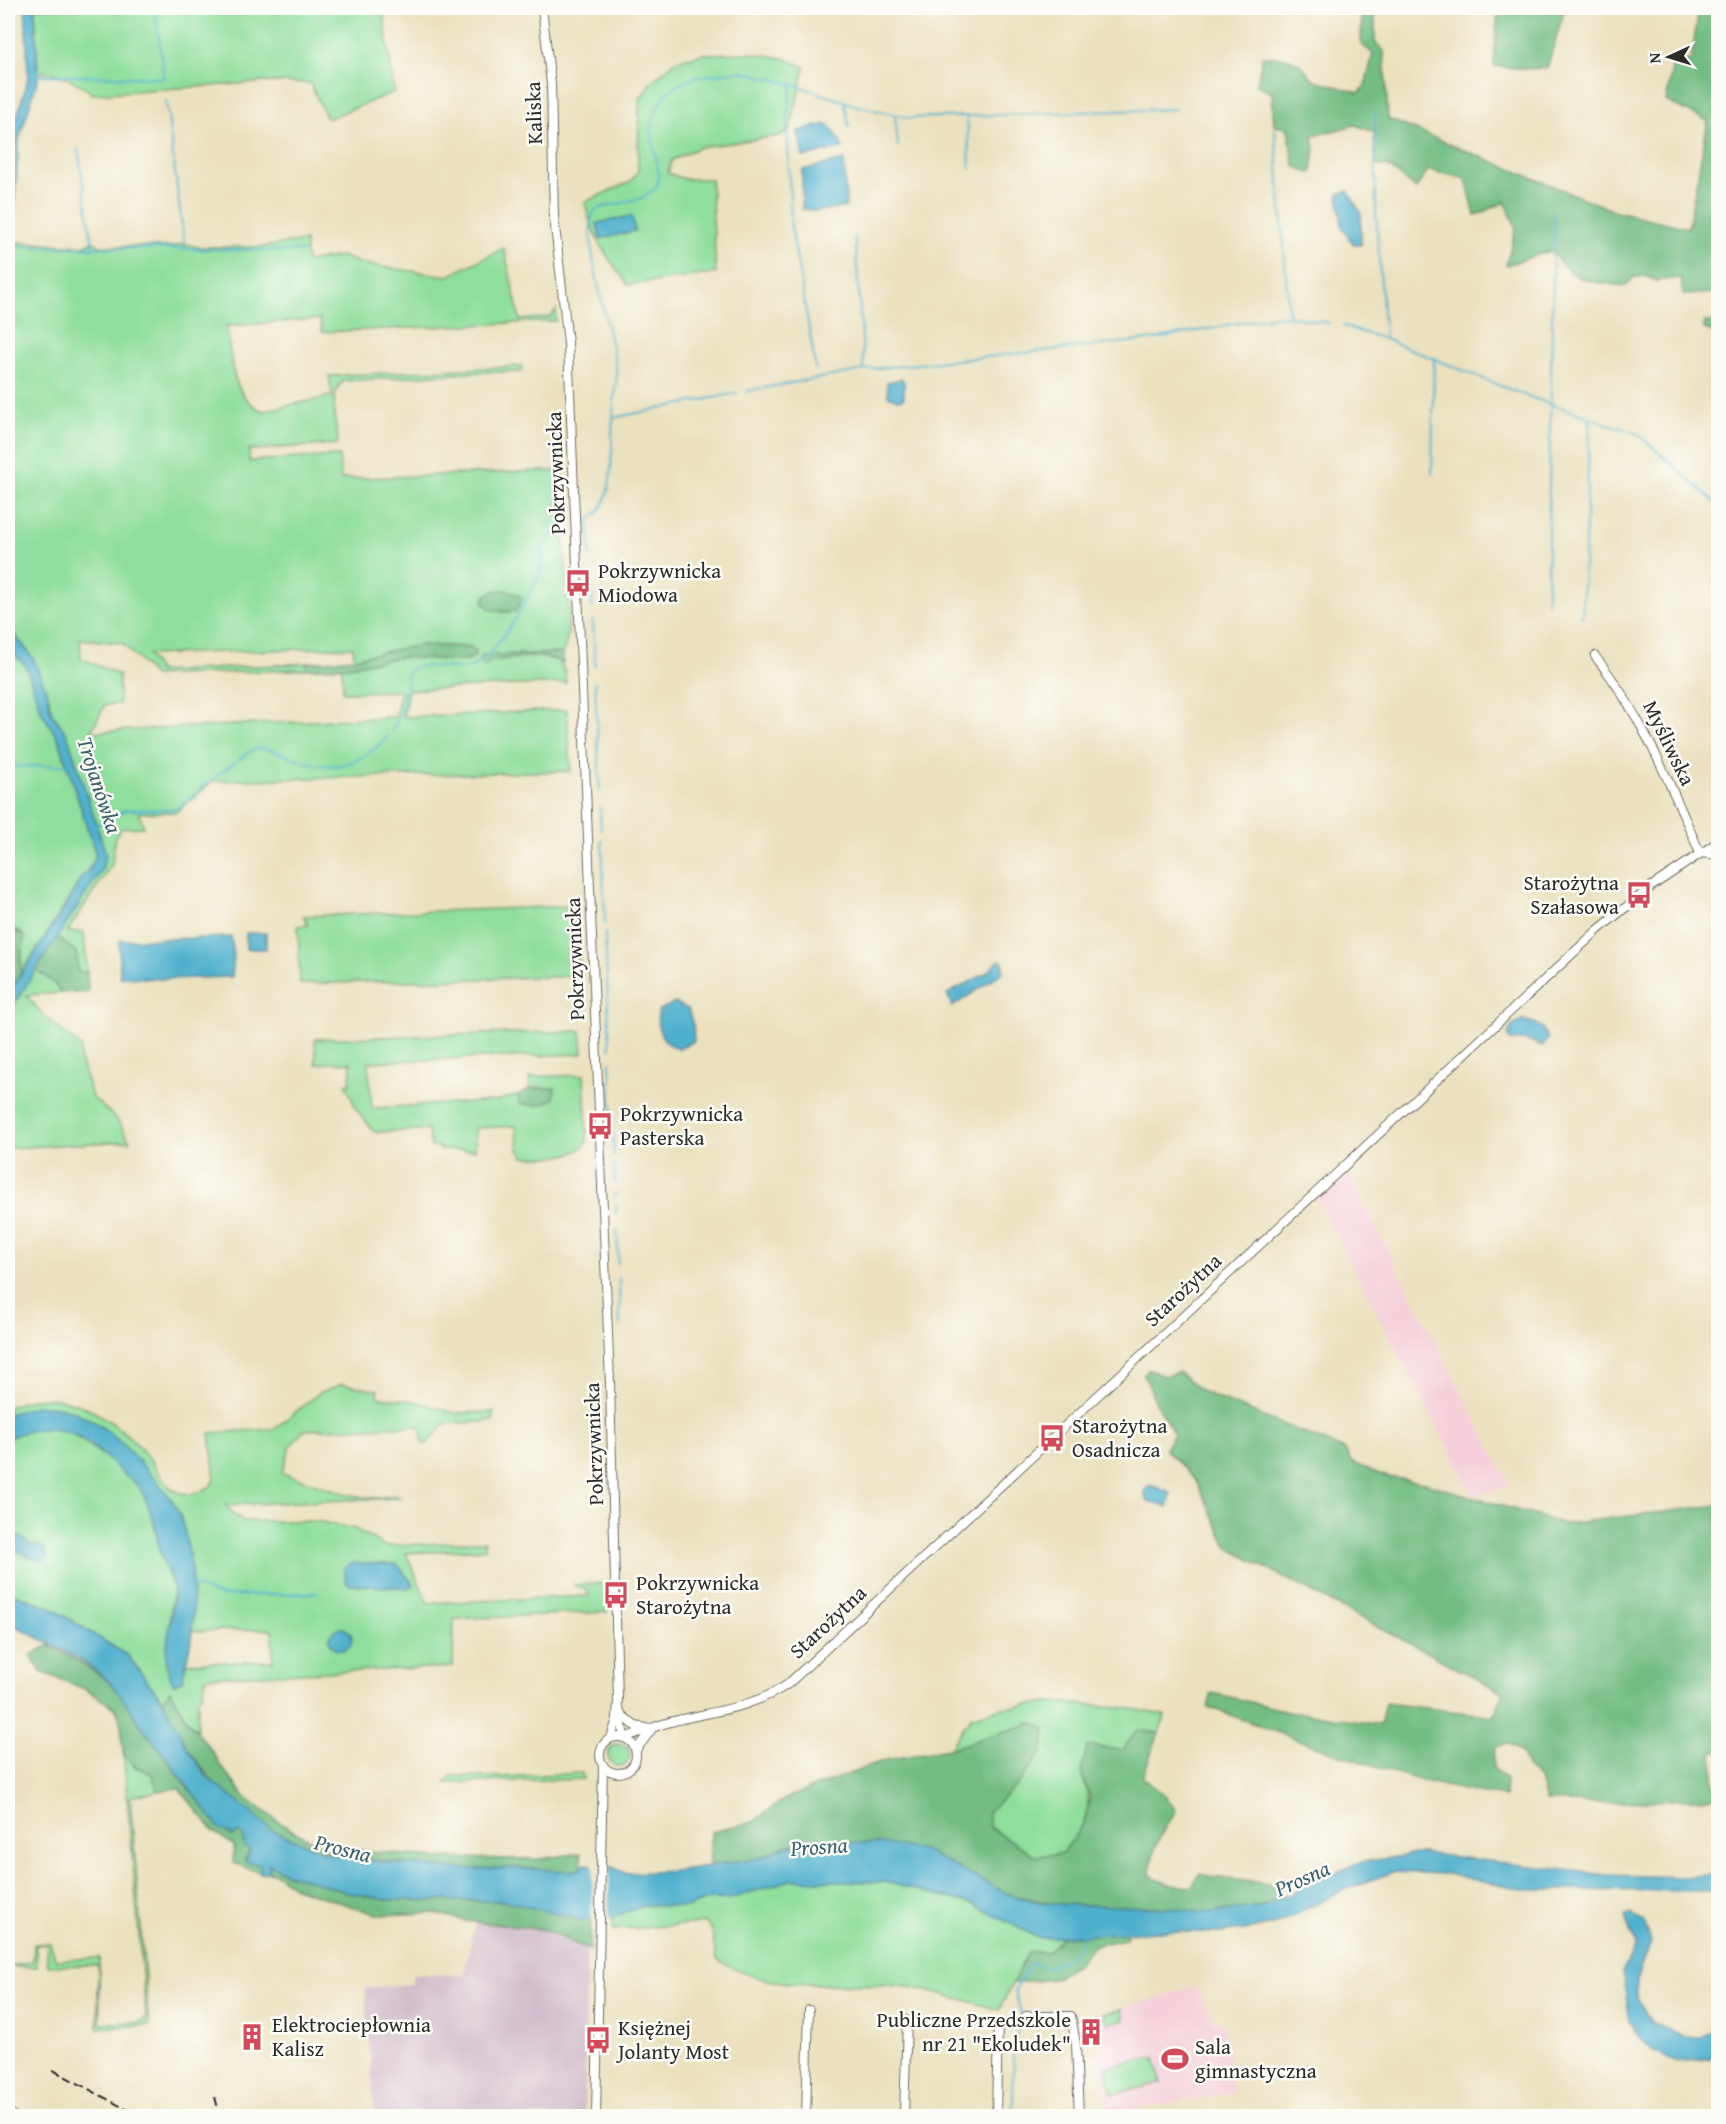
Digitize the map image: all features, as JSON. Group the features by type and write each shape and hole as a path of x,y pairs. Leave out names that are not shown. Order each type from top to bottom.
{"street":[{"name":"Kaliska","path":"542,8 552,84 554,217"},
{"name":"Pokrzywnicka","path":"554,217 568,343 610,1383 618,1700 611,1738"},
{"name":"Myśliwska","path":"1595,656 1626,697 1663,768 1700,853"},
{"name":"Starożytna","path":"624,1738 652,1727 750,1703 770,1696 788,1684 1588,939 1635,898 1719,842"},
{"path":"1700,853 1719,855"},
{"name":"Pokrzywnicka","path":"618,1700 624,1738"},
{"path":"620,1712 629,1723 652,1727"},
{"path":"604,1792 614,1777 633,1766 636,1750 652,1727"},
{"path":"596,2116 604,1792 601,1750 611,1738 624,1738 636,1750"},
{"path":"603,1766 620,1773"},
{"path":"806,2116 809,2010"},
{"path":"1026,2016 1071,2016 1076,2044 1079,2116"},
{"path":"904,2116 907,2020"},
{"path":"996,2116 998,2024"},
{"path":"8,2111 14,2116"}],"shaded area":[{"path":"1345,1169 1511,1486 1473,1496 1316,1197"},
{"path":"475,1922 542,1929 587,1949 584,2116 375,2116 365,1988 412,1984 412,1974 464,1975"},
{"path":"1196,1986 1213,2021 1223,2020 1234,2093 1107,2114 1098,2042 1081,2043 1082,2021"}],"green space":[{"path":"35,8 383,8 394,92 327,119 310,83 267,82 93,94 60,75 38,72"},
{"path":"1362,8 1375,8 1375,42 1384,51 1388,119 1612,210 1688,228 1708,121 1666,101 1674,57 1691,61 1699,8 1718,8 1718,217 1713,219 1718,235 1720,256 1719,276 1714,293 1683,295 1681,278 1656,281 1646,276 1634,277 1625,286 1592,282 1566,269 1553,250 1506,265 1516,228 1505,202 1475,216 1466,179 1428,170 1416,189 1388,166 1375,165 1374,132 1355,125 1313,136 1315,149 1312,172 1309,173 1294,166 1288,128 1274,126 1272,93 1257,85 1262,56 1286,58 1300,64 1314,80 1359,93 1365,86 1373,54 1361,44"},
{"path":"1513,8 1565,8 1547,68 1524,69 1494,66 1497,18"},
{"path":"750,53 783,58 805,67 790,130 780,136 700,147 672,160 668,173 684,179 711,179 716,273 628,285 596,236 585,202 630,182 638,172 639,101 651,82 676,61 703,54"},
{"path":"93,241 100,246 173,247 185,243 196,247 261,247 305,241 307,262 341,256 362,264 448,276 504,248 520,320 550,317 556,310 556,321 322,332 320,319 227,326 231,363 238,386 244,396 252,405 263,411 332,396 329,376 522,366 522,372 485,372 344,381 339,386 334,401 338,444 249,450 249,461 339,456 341,479 563,470 563,532 569,613 566,643 562,653 483,655 485,666 490,661 524,657 541,657 558,661 565,671 566,683 408,690 404,717 567,710 571,771 213,781 177,812 139,813 144,827 122,828 115,837 112,864 67,932 84,932 87,972 78,973 76,952 57,937 102,869 106,854 67,734 52,713 48,694 29,652 8,627 8,342 10,339 12,242 84,246","holes":["80,639 122,643 154,676 307,669 306,663 159,672 148,655 353,647 354,658 419,645 471,647 470,660 403,657 342,667 343,692 401,691 395,717 91,732 105,705 119,704 119,675 81,658"]},
{"path":"1704,322 1718,322 1718,335 1703,328"},
{"path":"496,590 506,590 523,597 515,612 497,611 486,606 483,602 486,595"},
{"path":"419,645 471,647 475,650 475,657 460,661 403,657 342,667 307,669 306,663 354,658"},
{"path":"8,648 26,666 41,711 59,740 96,855 21,973 22,933 8,926"},
{"path":"562,653 563,664 548,657 538,656 490,661 485,666 479,660 483,655"},
{"path":"575,906 580,976 300,984 298,926 308,925 303,916"},
{"path":"8,926 25,937 20,957 21,973 8,994"},
{"path":"57,937 76,952 78,972 87,972 88,992 61,993 54,983 35,969"},
{"path":"35,969 54,983 61,993 26,995 45,1017 81,1047 80,1059 92,1097 116,1118 130,1141 8,1148 8,1028 12,1009"},
{"path":"581,1031 583,1054 368,1062 372,1108 497,1101 518,1095 520,1103 542,1087 530,1089 529,1077 584,1075 587,1141 576,1152 559,1156 524,1157 519,1150 516,1126 475,1128 475,1150 440,1150 439,1146 431,1147 428,1130 374,1132 356,1109 346,1084 350,1084 351,1062 316,1064 315,1039"},
{"path":"555,1088 554,1099 539,1105 520,1104 518,1095 530,1089"},
{"path":"1149,1369 1164,1376 1179,1372 1203,1392 1345,1450 1352,1463 1388,1477 1425,1483 1564,1524 1718,1505 1718,1751 1713,1751 1715,1798 1603,1803 1546,1801 1540,1779 1528,1769 1521,1752 1507,1743 1494,1748 1493,1768 1506,1780 1505,1797 1467,1791 1354,1760 1208,1707 1212,1693 1288,1711 1380,1725 1385,1703 1493,1716 1504,1693 1228,1548 1196,1481 1165,1449 1174,1434 1155,1401 1144,1374"},
{"path":"342,1384 378,1390 378,1397 415,1401 455,1413 494,1412 493,1421 444,1424 427,1444 422,1443 421,1426 304,1430 290,1447 282,1473 350,1495 377,1498 396,1495 400,1498 226,1505 234,1515 244,1521 317,1521 355,1529 385,1546 485,1541 485,1549 406,1553 428,1603 588,1596 588,1591 573,1585 605,1583 607,1612 454,1619 453,1667 206,1677 202,1696 198,1698 197,1731 184,1716 171,1691 162,1700 128,1656 50,1607 8,1592 8,1548 24,1553 29,1558 38,1545 31,1545 21,1537 8,1533 8,1438 29,1429 57,1428 69,1432 111,1461 134,1480 142,1491 159,1534 160,1553 173,1587 166,1666 182,1680 186,1663 273,1661 272,1629 192,1631 191,1572 179,1515 173,1502 118,1440 78,1413 50,1406 8,1414 8,1407 31,1400 50,1398 82,1406 113,1423 126,1434 149,1458 170,1487 185,1494 191,1494 202,1491 215,1480 210,1433 274,1429 321,1392"},
{"path":"49,1645 98,1674 123,1696 147,1735 188,1789 243,1835 244,1846 250,1850 245,1859 260,1865 261,1873 233,1863 234,1845 215,1833 179,1788 158,1791 152,1774 129,1761 122,1746 120,1718 115,1708 85,1689 41,1672 31,1655"},
{"path":"171,1691 184,1716 247,1799 288,1828 316,1843 437,1858 538,1859 581,1853 582,1869 568,1871 512,1868 457,1869 348,1857 310,1847 272,1830 217,1787 190,1752 162,1700"},
{"path":"1049,1702 1120,1707 1165,1715 1159,1733 1137,1730 1123,1750 1081,1772 1088,1797 1088,1807 1083,1824 1062,1854 1035,1856 989,1827 988,1812 1018,1784 1031,1723 949,1749 971,1717 998,1709"},
{"path":"1032,1723 1046,1729 1042,1752 1018,1784 988,1812 989,1827 1035,1856 1062,1854 1084,1823 1090,1798 1081,1772 1087,1746 1123,1750 1137,1730 1159,1733 1142,1778 1165,1795 1176,1811 1158,1841 1150,1875 1170,1885 1192,1887 1200,1873 1211,1877 1270,1884 1288,1897 1264,1906 1204,1913 1172,1908 1055,1904 1008,1894 923,1850 786,1846 760,1858 709,1865 711,1832 753,1822 786,1798 885,1760 949,1749"},
{"path":"619,1744 627,1747 630,1755 627,1763 619,1766 611,1763 608,1755 611,1747"},
{"path":"123,1750 134,1767 152,1774 158,1791 130,1797 149,2025 98,2028 98,1965 48,1966 46,1944 36,1945 37,1967 8,1967 33,1961 34,1944 50,1943 56,1960 99,1958 100,2023 141,2022 146,2017"},
{"path":"582,1773 583,1779 445,1783 451,1776 499,1777"},
{"path":"269,1864 288,1874 350,1893 388,1900 505,1901 581,1920 591,1919 590,1950 542,1929 466,1921 435,1913 378,1915 293,1887 278,1875 269,1872"},
{"path":"790,1880 885,1882 973,1904 1038,1938 1062,1937 1048,1952 1028,1952 999,2010 938,1993 900,1986 805,1984 758,1978 736,1970 716,1958 712,1930 705,1923 613,1930 613,1916 647,1905 688,1907 709,1899 729,1899"},
{"path":"1127,1932 1126,1939 1093,1946 1075,1966 1054,1979 1013,1983 1028,1952 1048,1952 1062,1937"},
{"path":"1122,2009 1124,2020 1107,2023 1104,2014"},
{"path":"1155,2057 1161,2083 1112,2094 1106,2067"}],"water":[{"path":"25,8 35,8 38,79 19,140 9,280 11,332 8,342 8,148 28,78"},
{"path":"826,124 834,131 843,148 803,157 798,131"},
{"path":"844,160 846,207 816,211 802,209 802,170"},
{"path":"1348,191 1361,214 1361,245 1354,245 1342,228 1338,194"},
{"path":"632,216 635,231 600,239 597,223"},
{"path":"901,379 904,381 904,398 898,400 888,396 887,382"},
{"path":"8,627 33,658 48,694 51,713 67,734 106,854 102,869 17,999 8,1028 8,994 69,901 80,879 90,869 96,855 59,740 41,711 26,666 8,648"},
{"path":"246,933 266,933 266,949 246,949"},
{"path":"231,937 234,955 232,977 162,979 120,977 119,942 121,940"},
{"path":"999,960 1003,962 1003,972 952,1007 947,994 988,972"},
{"path":"675,1003 688,1009 693,1025 694,1041 679,1049 664,1039 658,1022 659,1010"},
{"path":"1523,1020 1542,1028 1548,1039 1543,1046 1525,1040 1511,1041 1508,1035 1511,1027"},
{"path":"37,1406 50,1406 74,1412 106,1430 125,1447 173,1502 185,1531 193,1589 190,1645 182,1680 174,1685 167,1662 173,1587 161,1557 151,1514 142,1492 94,1447 69,1433 55,1429 41,1429 8,1438 8,1414"},
{"path":"1150,1485 1171,1493 1168,1508 1146,1500 1144,1492"},
{"path":"8,1533 21,1537 31,1545 43,1547 48,1557 40,1562 24,1553 8,1548"},
{"path":"352,1563 397,1564 414,1585 409,1588 350,1585 346,1582 344,1568"},
{"name":"Prosna","path":"8,1592 50,1607 128,1656 162,1700 190,1752 207,1777 272,1830 326,1853 382,1862 457,1869 512,1868 568,1871 581,1869 583,1864 610,1866 626,1873 675,1871 760,1858 786,1846 814,1841 888,1844 923,1850 1008,1894 1033,1901 1055,1904 1172,1908 1204,1913 1264,1906 1357,1863 1422,1853 1607,1875 1683,1877 1718,1874 1718,1891 1528,1890 1446,1874 1394,1872 1341,1891 1284,1921 1252,1929 1220,1933 1158,1931 1038,1938 973,1904 885,1882 790,1880 729,1899 709,1899 688,1907 647,1905 609,1918 581,1920 505,1901 388,1900 350,1893 288,1874 269,1864 269,1872 261,1873 260,1865 245,1862 250,1850 244,1846 243,1835 239,1832 233,1836 219,1828 144,1731 111,1684 80,1660 8,1623"},
{"path":"337,1628 345,1628 352,1635 352,1643 345,1650 337,1650 330,1643 330,1635"},
{"path":"1631,1914 1644,1921 1651,1942 1637,1981 1637,1998 1651,2022 1685,2037 1699,2038 1718,2027 1718,2058 1675,2062 1653,2051 1640,2038 1630,2021 1622,1972 1636,1946 1625,1918"}],"pier":[{"path":"593,1862 610,1863 608,1921 591,1922"}],"waterway":[{"path":"36,75 164,78 155,8"},
{"path":"613,418 616,367 593,259 591,219 596,209 642,198 657,187 659,176 651,131 654,113 667,93 675,86 696,77 740,71 792,84 858,106 909,118 1175,109"},
{"path":"792,84 787,119 791,226 816,369"},
{"path":"166,101 185,250"},
{"path":"845,104 849,127"},
{"path":"1375,112 1376,214 1385,339"},
{"path":"895,116 898,146"},
{"path":"967,116 970,169"},
{"path":"1275,129 1289,316"},
{"path":"78,149 93,247"},
{"path":"1547,602 1554,212"},
{"path":"855,236 864,370"},
{"path":"8,246 302,251"},
{"path":"747,391 870,369 1155,339 1271,317 1289,316 1329,323"},
{"path":"1343,326 1385,339 1521,394 1638,434 1718,505"},
{"path":"1432,474 1434,358"},
{"path":"590,555 589,519 598,512 609,488 613,418 737,393"},
{"path":"1582,617 1590,419"},
{"path":"392,730 401,713 409,670 423,666 468,668 489,654 512,624 538,577 543,560 543,543 561,528"},
{"path":"591,575 592,608"},
{"path":"593,620 595,666"},
{"path":"595,682 600,791"},
{"path":"212,779 254,749 278,752 305,762 331,766 355,761 377,747 388,736"},
{"path":"8,767 68,765"},
{"name":"Trojanówka","path":"96,825 125,810 177,809 208,783"},
{"path":"600,807 601,830"},
{"path":"602,840 605,924"},
{"path":"605,933 610,1048"},
{"path":"610,1062 612,1120"},
{"path":"613,1134 614,1156"},
{"path":"614,1164 615,1183"},
{"path":"616,1204 616,1214"},
{"path":"617,1229 618,1264"},
{"path":"619,1276 620,1326"},
{"path":"192,1585 220,1596 317,1593"},
{"path":"1013,2116 1013,2052 1021,2016 1015,1990 1031,1963 1045,1968 1065,1960 1075,1953 1083,1933"}],"railway":[{"path":"53,2070 139,2116"},
{"path":"215,2097 220,2116"}],"place":[{"name":"Pokrzywnicka Miodowa","path":"578,583"},
{"name":"Starożytna Szałasowa","path":"1639,895"},
{"name":"Pokrzywnicka Pasterska","path":"600,1126"},
{"name":"Starożytna Osadnicza","path":"1052,1438"},
{"name":"Pokrzywnicka Starożytna","path":"616,1595"},
{"name":"Publiczne Przedszkole nr 21 \"Ekoludek\"","path":"1091,2032"},
{"name":"Elektrociepłownia Kalisz","path":"252,2037"},
{"name":"Księżnej Jolanty Most","path":"598,2040"},
{"name":"Sala gimnastyczna","path":"1175,2059"}]}
